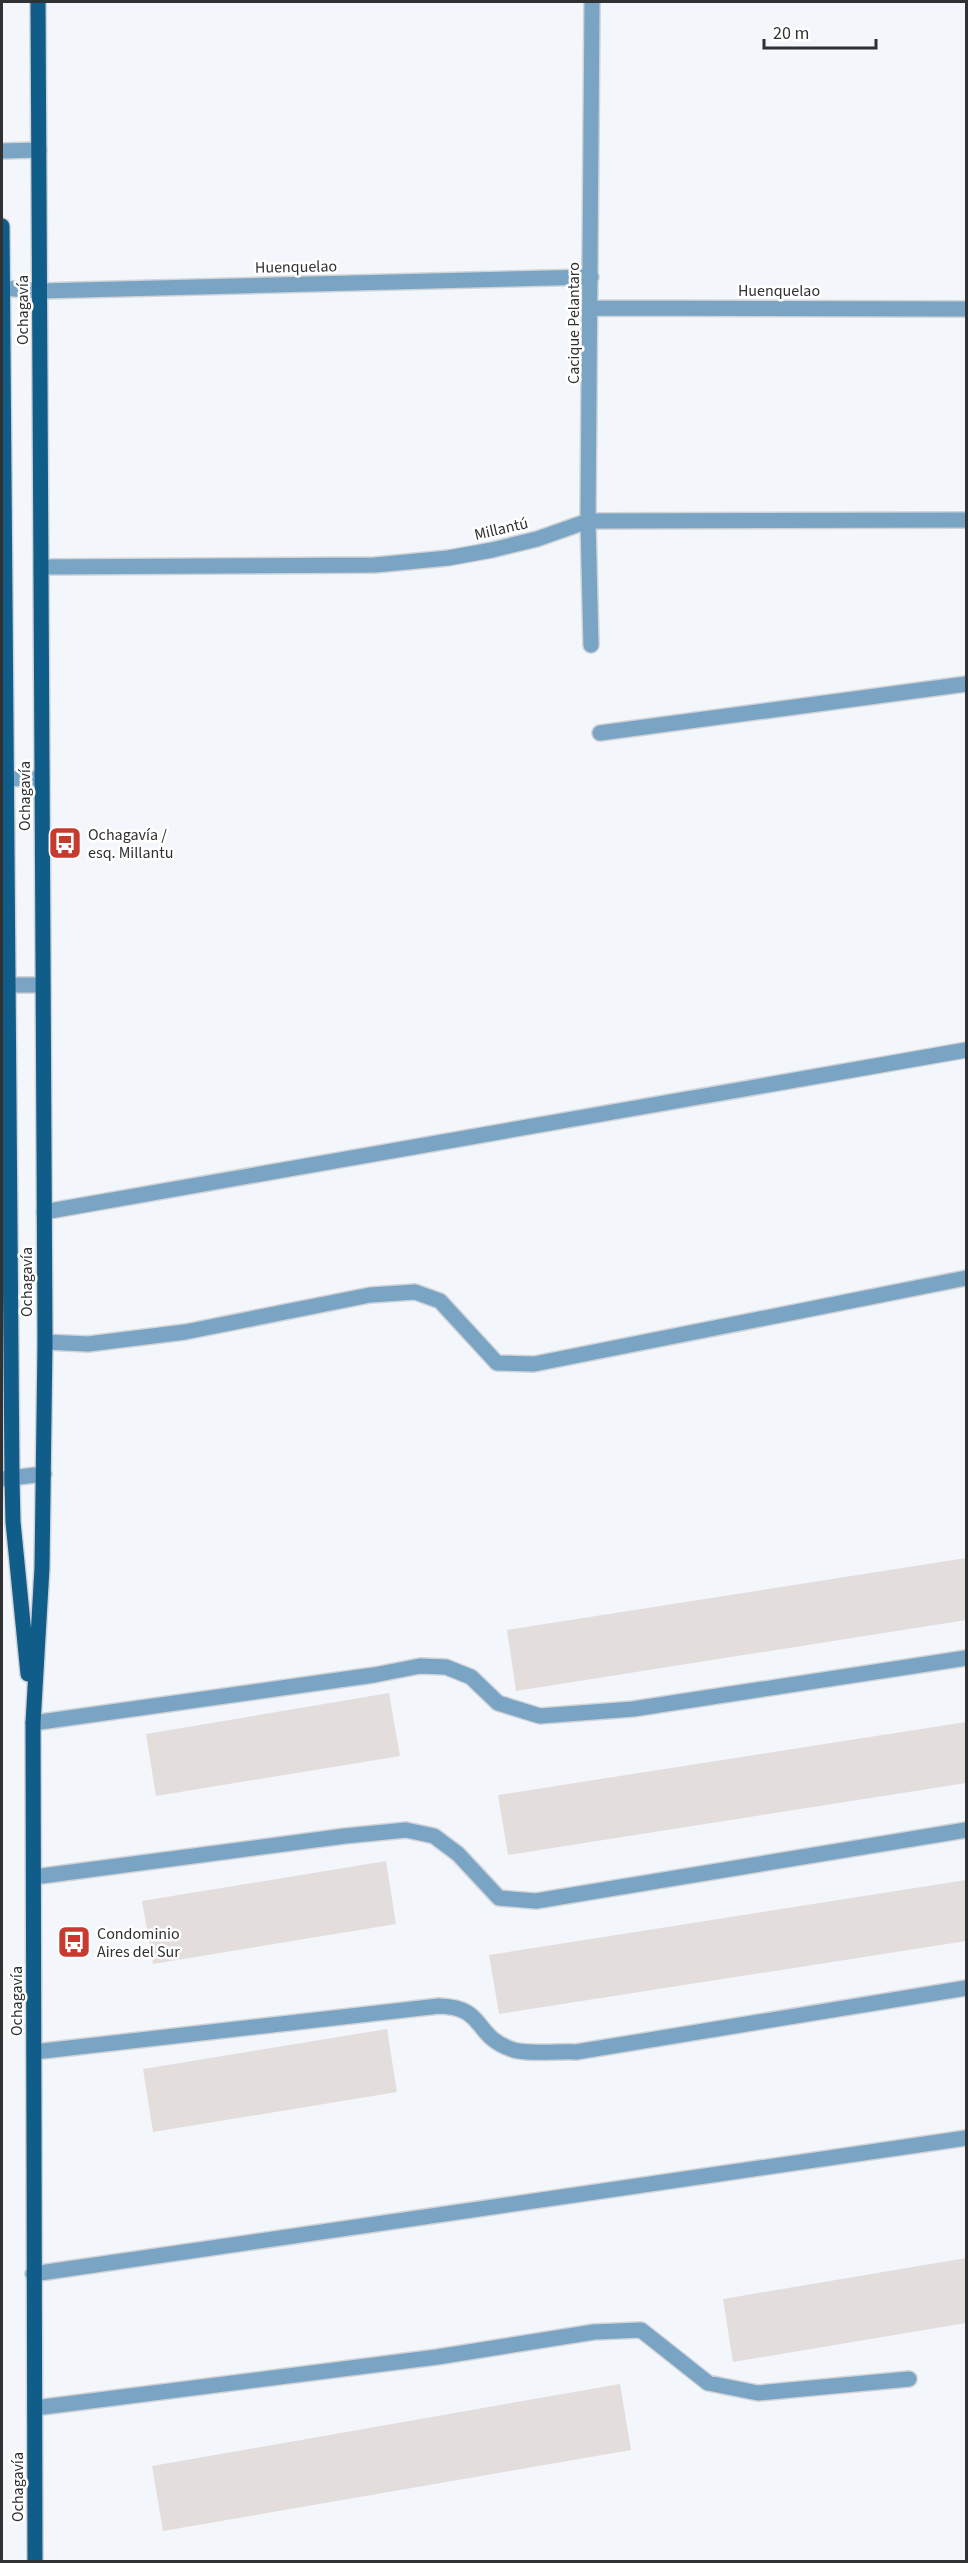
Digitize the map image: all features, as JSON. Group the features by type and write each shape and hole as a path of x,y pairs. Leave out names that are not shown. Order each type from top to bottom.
{"main road":[{"name":"Ochagavía","path":"35,2562 33,1723 45,1474 38,2"},
{"path":"2,226 7,1479 33,1723"}],"street":[{"name":"Cacique Pelantaro","path":"591,645 588,521 592,2"},
{"path":"2,152 39,150"},
{"name":"Huenquelao","path":"2,288 40,291 591,277"},
{"name":"Huenquelao","path":"591,308 966,309"},
{"name":"Millantú","path":"41,567 375,565 448,558 492,550 537,539 588,521 966,520"},
{"path":"600,733 966,684"},
{"path":"4,779 42,778"},
{"path":"5,985 43,985"},
{"path":"44,1212 966,1050"},
{"path":"45,1342 88,1344 185,1332 370,1295 415,1292 440,1301 496,1363 534,1364 966,1278"},
{"path":"7,1479 45,1474"},
{"path":"33,1723 374,1675 420,1666 447,1667 471,1677 498,1703 540,1716 633,1708 966,1658"},
{"path":"34,1877 406,1830 434,1836 459,1854 499,1898 536,1901 966,1830"},
{"path":"34,2052 438,2006 458,2007 472,2014 489,2038 512,2050 576,2052 966,1988"},
{"path":"33,2274 966,2138"},
{"path":"35,2408 437,2357 594,2332 641,2330 708,2383 758,2393 909,2379"}],"building":[{"path":"966,1558 966,1620 516,1691 507,1630"},
{"path":"389,1693 400,1756 156,1796 146,1734"},
{"path":"966,1722 966,1783 508,1855 498,1795"},
{"path":"386,1861 396,1924 153,1964 142,1901"},
{"path":"966,1880 966,1941 499,2014 489,1955"},
{"path":"387,2029 397,2092 153,2132 143,2069"},
{"path":"966,2258 966,2323 733,2362 723,2299"},
{"path":"620,2384 631,2450 163,2531 152,2466"}],"place":[{"name":"Ochagavía / esq. Millantu","path":"65,843"},
{"name":"Condominio Aires del Sur","path":"74,1942"}]}
